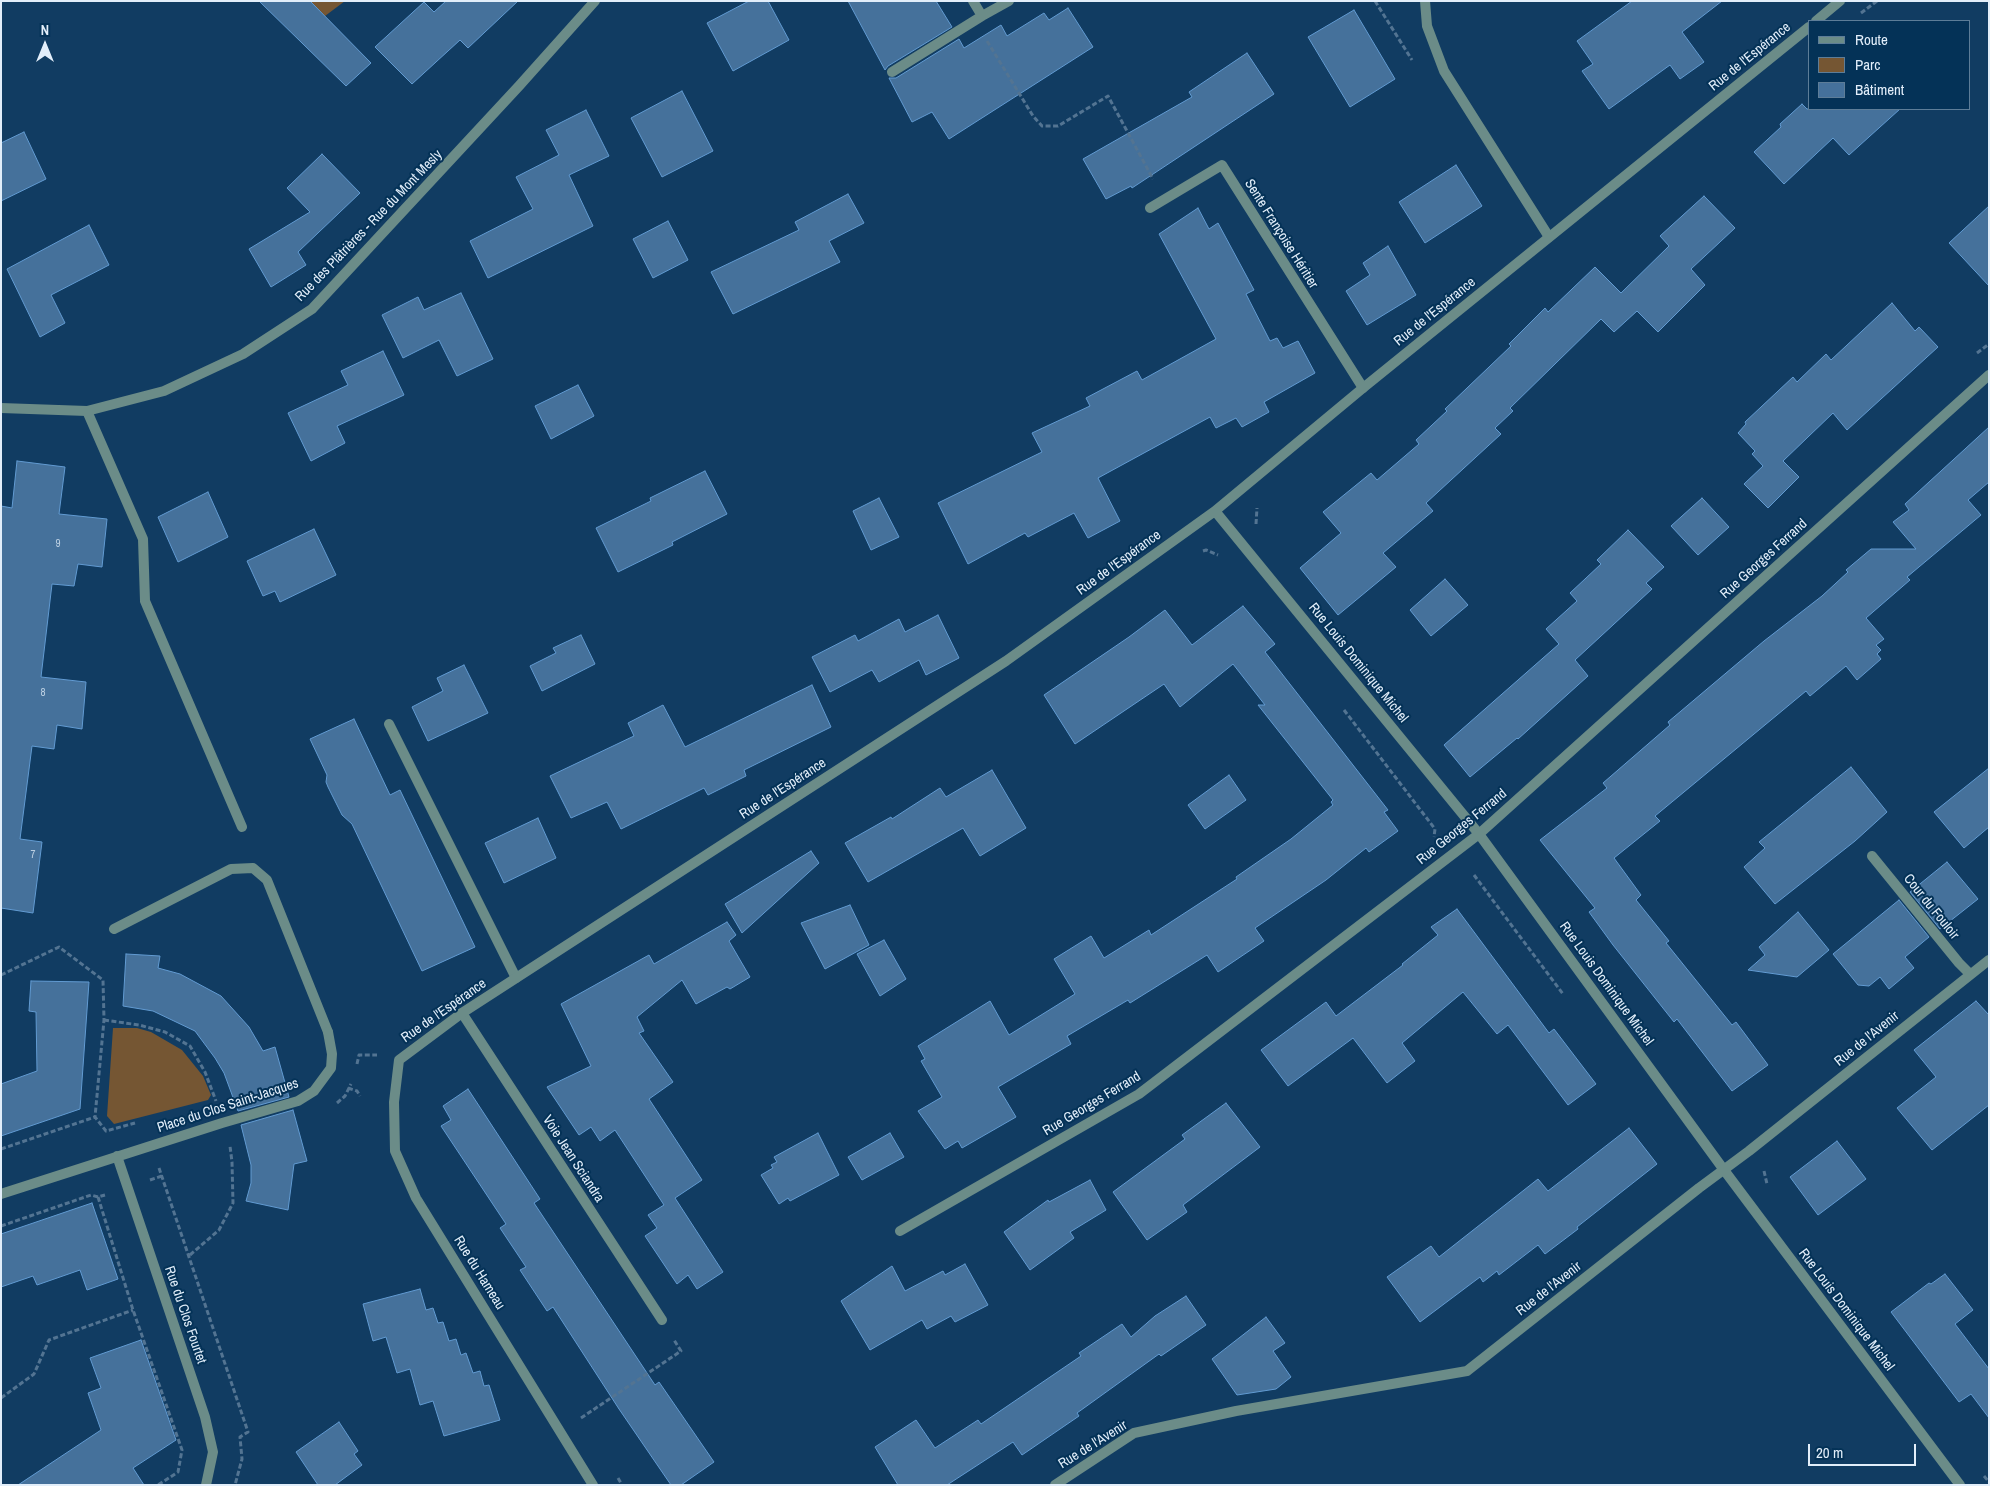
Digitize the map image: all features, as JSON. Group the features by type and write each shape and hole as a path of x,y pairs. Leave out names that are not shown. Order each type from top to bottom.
{"street":[{"name":"Rue des Plâtrières - Rue du Mont Mesly","path":"1,408 87,411 164,390 243,354 312,309 519,86 595,1"},
{"path":"973,1 978,18"},
{"path":"892,72 978,18 1009,1"},
{"path":"1425,1 1427,26 1444,71 1549,237"},
{"path":"1817,20 1840,1"},
{"name":"Rue de l'Espérance","path":"399,1060 462,1013 1006,661 1215,511 1363,388 1808,28"},
{"name":"Sente Françoise Héritier","path":"1150,208 1222,165 1363,388"},
{"name":"Rue Georges Ferrand","path":"900,1231 1139,1094 1479,834 1989,375"},
{"path":"87,411 143,539 145,601 242,827"},
{"name":"Rue Louis Dominique Michel","path":"1215,511 1479,834 1724,1170 1960,1485"},
{"path":"389,724 516,978"},
{"name":"Cour du Fouloir","path":"1872,856 1970,974"},
{"name":"Place du Clos Saint-Jacques","path":"1,1194 117,1156 298,1101 314,1091 330,1068 332,1054 328,1032 267,880 253,868 231,869 114,929"},
{"name":"Rue de l'Avenir","path":"1054,1485 1134,1433 1236,1411 1467,1372 1989,960"},
{"name":"Voie Jean Sciandra","path":"462,1013 662,1320"},
{"name":"Rue du Hameau","path":"399,1060 394,1102 394,1152 416,1198 593,1485"},
{"name":"Rue du Clos Fourtet","path":"117,1156 205,1416 213,1452 206,1485"}],"path":[{"path":"1858,16 1877,1"},
{"path":"978,18 1032,116 1042,126 1058,126 1108,96 1164,199"},
{"path":"1197,553 1206,550 1225,558"},
{"path":"1339,705 1435,829 1434,842"},
{"path":"1474,875 1569,1002"},
{"path":"1,975 59,947 103,980 104,1020 95,1117 106,1131 143,1121"},
{"path":"104,1020 140,1025 165,1032 190,1046 205,1072 216,1102"},
{"path":"1,1149 95,1117"},
{"path":"190,1256 218,1230 233,1203 232,1162 229,1141"},
{"path":"158,1165 248,1432 240,1437 242,1459 235,1485"},
{"path":"147,1181 162,1176"},
{"path":"1,1226 91,1195 98,1197 110,1194"},
{"path":"98,1197 133,1310 182,1450 178,1472 158,1485"},
{"path":"1,1398 34,1374 49,1340 133,1310"},
{"path":"560,1432 680,1351 662,1320"}],"green space":[{"path":"310,1 345,1 325,16"},
{"path":"113,1028 137,1028 151,1032 182,1050 203,1076 211,1095 208,1100 114,1124 107,1116"}],"building":[{"path":"259,1 310,1 371,63 346,86"},
{"path":"446,1 518,1 468,48 460,40 412,84 375,47 424,2 434,12"},
{"path":"749,1 768,1 789,40 733,71 707,23"},
{"path":"848,1 936,1 952,27 888,66 885,70"},
{"path":"1632,1 1722,1 1682,32 1704,62 1680,79 1670,65 1609,109 1582,71 1593,64 1577,41"},
{"path":"1068,8 1093,47 949,139 932,112 912,122 889,78 896,78 959,39 964,48 1001,25 1007,36 1044,13 1049,20"},
{"path":"1354,10 1395,79 1350,107 1308,37"},
{"path":"1247,53 1274,94 1132,188 1131,186 1106,199 1083,159 1192,97 1189,92"},
{"path":"682,91 713,151 662,177 631,118"},
{"path":"1802,104 1808,110 1899,110 1849,155 1833,138 1784,184 1754,152 1781,127 1780,124"},
{"path":"586,110 609,156 569,175 593,226 488,278 470,241 533,209 516,177 559,155 546,130"},
{"path":"24,132 46,179 1,201 1,143"},
{"path":"322,154 360,193 298,252 306,265 271,287 249,249 310,212 287,188"},
{"path":"1456,165 1482,206 1425,243 1399,202"},
{"path":"848,194 864,223 829,241 840,262 733,314 711,272 799,230 795,222"},
{"path":"1704,196 1735,228 1691,269 1705,285 1658,332 1637,311 1614,332 1601,319 1510,408 1513,411 1495,428 1501,434 1426,503 1433,511 1383,553 1396,567 1338,615 1300,568 1341,533 1323,512 1371,473 1377,480 1419,444 1416,440 1447,411 1445,409 1511,346 1509,344 1545,308 1548,312 1595,267 1621,293 1669,246 1660,236"},
{"path":"1989,206 1989,286 1949,243"},
{"path":"1198,208 1209,229 1218,223 1254,290 1246,294 1270,341 1277,338 1283,348 1298,341 1315,373 1264,402 1269,412 1242,427 1236,418 1216,428 1210,417 1098,478 1120,521 1088,538 1074,513 1028,537 1025,533 968,564 938,503 1042,452 1032,433 1090,406 1086,398 1137,371 1142,380 1216,339 1159,234"},
{"path":"668,221 688,260 653,278 633,239"},
{"path":"89,225 109,265 51,295 65,323 40,337 7,269"},
{"path":"1388,246 1416,295 1367,325 1346,291 1370,275 1363,263"},
{"path":"461,293 493,359 457,376 439,340 403,358 382,315 418,297 424,310"},
{"path":"1892,303 1915,331 1919,327 1938,347 1847,430 1833,413 1783,461 1799,477 1768,508 1744,484 1763,466 1752,454 1755,451 1738,433 1746,424 1745,422 1793,377 1797,382 1826,354 1831,360"},
{"path":"383,351 404,395 337,426 345,443 311,461 288,413 348,385 341,371"},
{"path":"578,385 594,416 551,439 535,406"},
{"path":"1989,427 1989,482 1968,500 1981,515 1907,577 1910,580 1866,618 1884,639 1876,645 1881,650 1877,654 1881,659 1857,680 1846,666 1810,696 1806,691 1655,816 1660,821 1614,858 1641,895 1636,900 1669,941 1666,943 1732,1025 1736,1022 1768,1065 1732,1091 1677,1019 1674,1022 1613,945 1589,912 1595,908 1540,840 1607,788 1603,783 1670,725 1668,722 1764,641 1822,596 1848,572 1846,570 1871,549 1916,549 1893,522 1909,510 1905,504"},
{"path":"17,461 65,467 59,514 107,519 102,567 78,564 74,586 52,584 41,677 86,682 82,729 57,725 54,749 32,746 20,839 42,842 33,913 1,908 1,506 12,508"},
{"path":"705,471 727,514 672,542 673,545 618,572 596,528 651,501 650,498"},
{"path":"208,492 228,537 178,562 158,517"},
{"path":"879,498 899,537 871,550 853,511"},
{"path":"1702,498 1729,527 1698,555 1671,526"},
{"path":"314,529 336,575 280,602 275,591 263,596 247,561"},
{"path":"1628,530 1664,567 1646,583 1652,589 1575,660 1588,676 1518,739 1470,777 1444,745 1559,644 1546,629 1577,601 1570,593 1601,564 1597,560"},
{"path":"1445,579 1468,605 1431,636 1410,610"},
{"path":"1243,606 1275,644 1265,652 1388,810 1384,812 1398,831 1369,852 1366,848 1326,880 1255,928 1264,941 1218,972 1207,955 1130,1003 1128,1000 1067,1036 1071,1044 998,1087 1016,1117 962,1148 958,1141 945,1149 918,1111 942,1097 921,1061 925,1059 918,1046 990,1001 1009,1035 1075,994 1054,959 1091,936 1104,958 1149,930 1151,935 1237,879 1236,877 1291,839 1333,805 1331,802 1333,800 1258,705 1265,705 1233,664 1180,707 1164,684 1075,744 1044,695 1165,610 1192,645"},
{"path":"938,615 959,658 926,675 919,660 879,682 872,670 830,692 812,657 855,635 858,641 899,619 905,632"},
{"path":"581,635 595,664 542,691 530,666 556,653 553,648"},
{"path":"464,665 488,713 428,741 412,707 443,691 437,678"},
{"path":"812,685 831,727 744,770 746,776 708,795 704,788 621,829 607,802 571,818 550,776 634,736 628,723 663,705 685,747"},
{"path":"354,719 390,795 400,790 475,947 422,971 352,824 342,815 328,787 326,782 327,775 310,739"},
{"path":"1851,767 1887,812 1855,841 1775,904 1744,867 1765,848 1759,842"},
{"path":"1989,768 1989,827 1964,848 1934,812"},
{"path":"992,770 1026,828 980,856 963,828 868,882 845,843 891,817 892,819 940,788 946,797"},
{"path":"1229,775 1246,800 1205,829 1188,805"},
{"path":"538,818 556,858 504,883 485,843"},
{"path":"811,851 819,863 742,933 725,904"},
{"path":"1947,862 1978,899 1940,929 1910,892"},
{"path":"1899,900 1929,937 1905,957 1914,968 1889,989 1880,977 1869,986 1858,985 1833,954"},
{"path":"850,905 869,945 825,969 801,923"},
{"path":"1457,909 1549,1033 1554,1029 1596,1084 1568,1105 1508,1025 1497,1034 1463,992 1402,1043 1415,1061 1387,1083 1353,1038 1288,1086 1261,1050 1326,1002 1336,1016 1403,965 1438,935 1431,927"},
{"path":"1798,912 1829,950 1797,977 1748,970 1765,955 1759,947"},
{"path":"727,922 736,935 729,941 750,977 730,989 727,987 696,1004 682,980 637,1017 644,1031 639,1033 673,1082 649,1099 702,1180 675,1198 723,1272 697,1289 688,1275 677,1284 645,1236 657,1228 648,1215 664,1205 615,1130 600,1141 591,1127 579,1135 547,1087 591,1066 561,1004 649,955 654,964"},
{"path":"884,940 906,979 880,996 857,954"},
{"path":"126,954 160,956 158,968 180,974 221,996 249,1027 263,1051 275,1047 289,1097 238,1111 224,1073 195,1031 153,1011 123,1006"},
{"path":"31,981 89,982 80,1109 1,1136 1,1084 37,1071 36,1012 29,1011"},
{"path":"1976,1001 1989,1015 1989,1105 1932,1150 1897,1108 1936,1077 1914,1050"},
{"path":"468,1089 540,1199 534,1203 655,1385 659,1382 714,1462 681,1485 671,1485 553,1307 547,1311 520,1270 526,1267 500,1228 506,1224 441,1126 451,1120 443,1106"},
{"path":"1226,1103 1260,1147 1183,1205 1187,1212 1147,1240 1113,1192 1185,1139 1182,1135"},
{"path":"293,1110 307,1161 294,1164 288,1210 246,1201 251,1183 251,1165 241,1125"},
{"path":"1629,1128 1657,1164 1545,1254 1538,1245 1499,1275 1497,1271 1483,1282 1480,1277 1420,1322 1387,1277 1431,1246 1439,1257 1538,1179 1548,1191"},
{"path":"818,1133 839,1175 790,1201 788,1198 779,1204 761,1175 773,1168 771,1165 777,1162 774,1157"},
{"path":"890,1133 904,1157 862,1180 848,1157"},
{"path":"1837,1141 1866,1179 1818,1215 1790,1177"},
{"path":"1090,1180 1106,1210 1070,1232 1074,1238 1030,1270 1004,1232 1048,1200 1049,1202"},
{"path":"92,1203 118,1279 87,1290 80,1270 37,1285 33,1276 1,1287 1,1234"},
{"path":"965,1264 988,1305 955,1322 951,1316 927,1329 922,1320 870,1350 841,1301 892,1266 905,1291 943,1271 945,1275"},
{"path":"1945,1274 1973,1310 1955,1324 1989,1369 1989,1418 1971,1394 1959,1402 1891,1312 1929,1283 1931,1284"},
{"path":"420,1289 426,1310 433,1308 438,1323 443,1322 449,1341 456,1339 461,1355 466,1353 473,1373 480,1371 484,1386 489,1385 500,1420 444,1436 433,1401 420,1405 410,1369 397,1373 386,1337 373,1341 363,1304"},
{"path":"1186,1296 1206,1325 1161,1356 1159,1354 1077,1413 1079,1416 1022,1455 1013,1442 947,1485 898,1485 875,1447 916,1420 935,1448 978,1420 981,1424 1081,1356 1079,1353 1122,1324 1131,1337 1155,1316"},
{"path":"1266,1317 1285,1343 1273,1351 1291,1377 1276,1389 1237,1395 1212,1359"},
{"path":"141,1340 176,1440 133,1468 144,1485 18,1485 101,1430 88,1393 101,1388 90,1358"},
{"path":"339,1422 358,1451 354,1454 362,1465 335,1485 318,1485 296,1452"}]}
